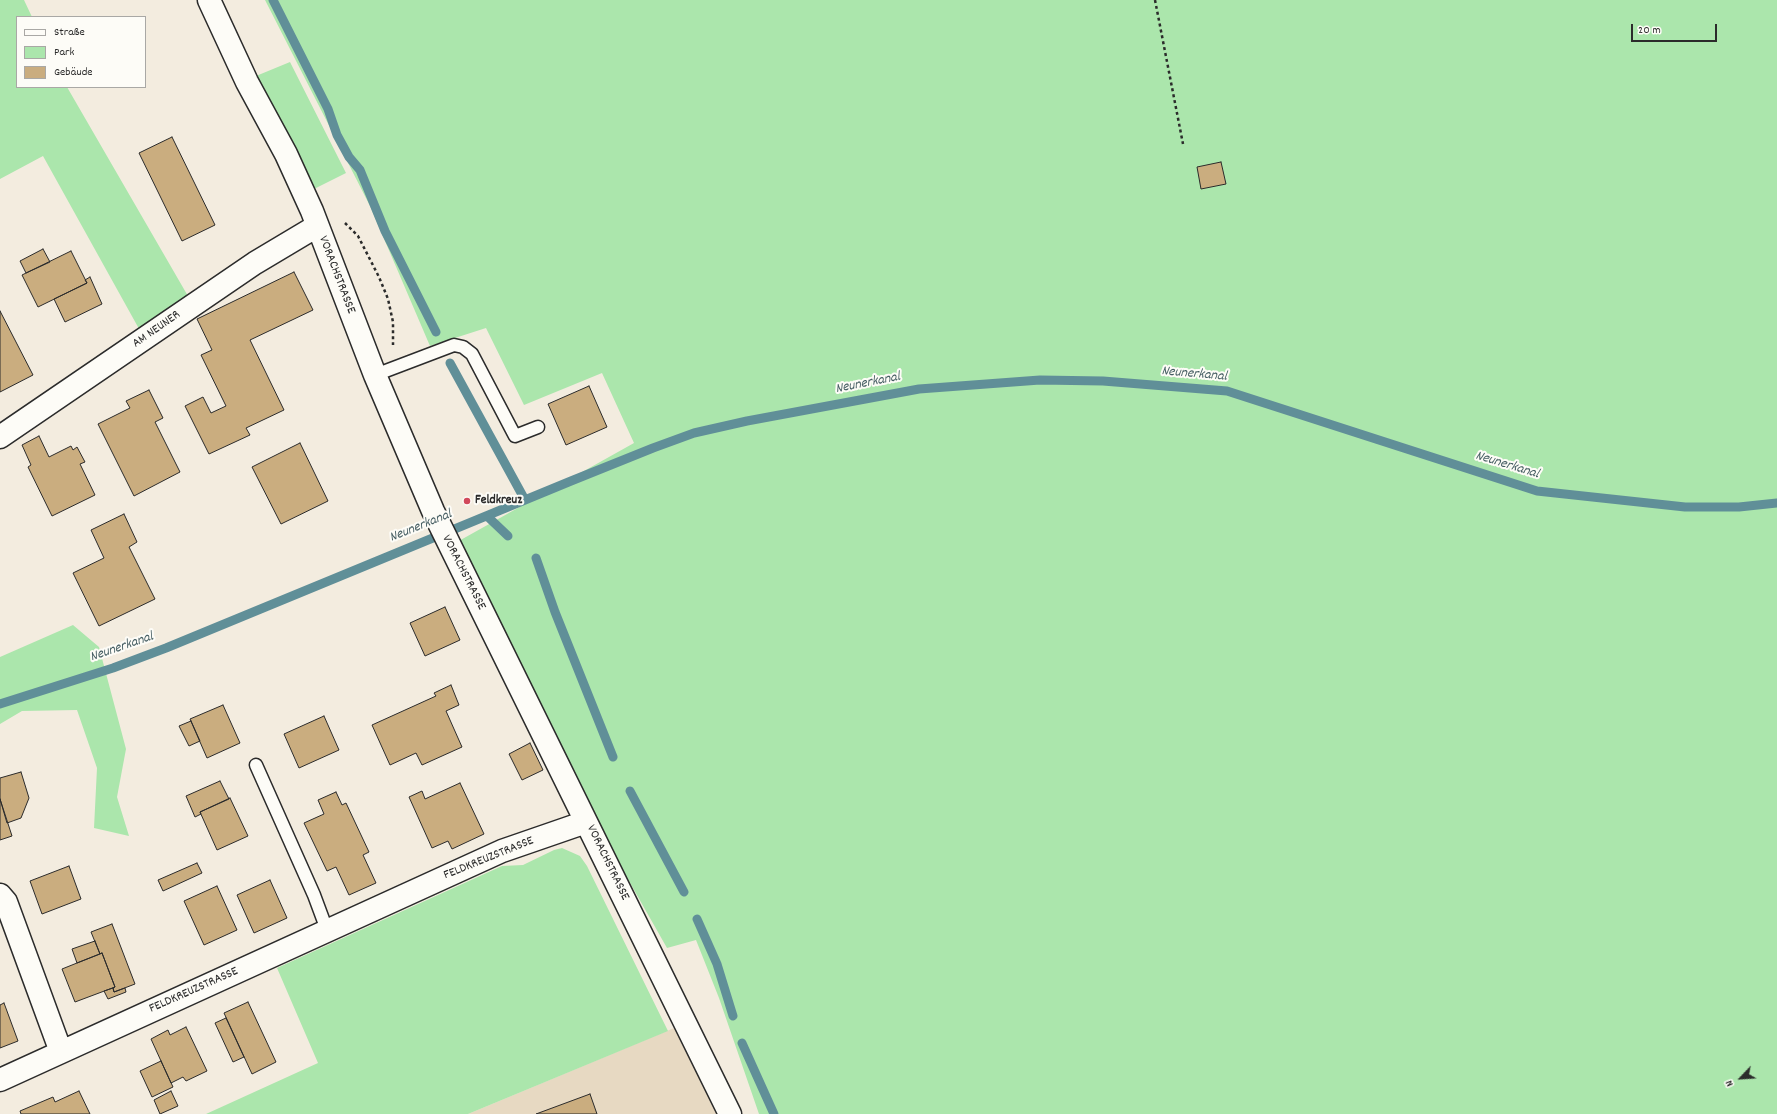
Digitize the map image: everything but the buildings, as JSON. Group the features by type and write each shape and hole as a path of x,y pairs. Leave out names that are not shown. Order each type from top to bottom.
{"street":[{"name":"VORACHSTRASSE","path":"209,0 247,82 286,154 312,211 375,375 433,511 730,1114"},
{"name":"AM NEUNER","path":"0,436 255,263 317,226"},
{"name":"FELDKREUZSTRASSE","path":"0,1080 502,851 586,822"},
{"path":"0,895 6,902 61,1052"}],"lane":[{"path":"375,375 454,345 463,347 472,354 515,436 538,427"},
{"path":"256,765 314,895 327,930"}],"path":[{"path":"1155,0 1183,144"}],"shaded area":[{"path":"686,1023 728,1114 468,1114"}],"green space":[{"path":"0,0 24,0 32,16 16,16 16,88 68,88 192,303 143,336 43,156 0,179"},
{"path":"265,0 1777,0 1777,1114 759,1114 719,998 696,940 667,948 600,830 457,542 634,443 602,373 524,405 486,328 430,346 370,206"},
{"path":"290,62 346,173 314,189 256,76"},
{"path":"73,625 99,647 126,749 117,797 129,836 94,828 97,768 77,710 22,711 0,724 0,657"},
{"path":"562,848 580,856 587,866 668,1031 468,1114 206,1114 318,1063 277,968 502,866 523,865 554,850"}],"waterway":[{"path":"273,0 328,109 337,135 349,157 360,170 385,231 436,332"},
{"path":"450,363 525,500"},
{"name":"Neunerkanal","path":"0,704 113,668 166,648 571,481 694,433 747,421 919,389 1040,380 1103,381 1227,391 1537,491 1685,507 1739,507 1777,503"},
{"path":"487,516 508,536"},
{"path":"536,558 555,612 613,757"},
{"path":"630,791 684,892"},
{"path":"697,919 717,964 733,1016"},
{"path":"742,1043 774,1114"}],"place":[{"name":"Feldkreuz","path":"467,501"}]}
